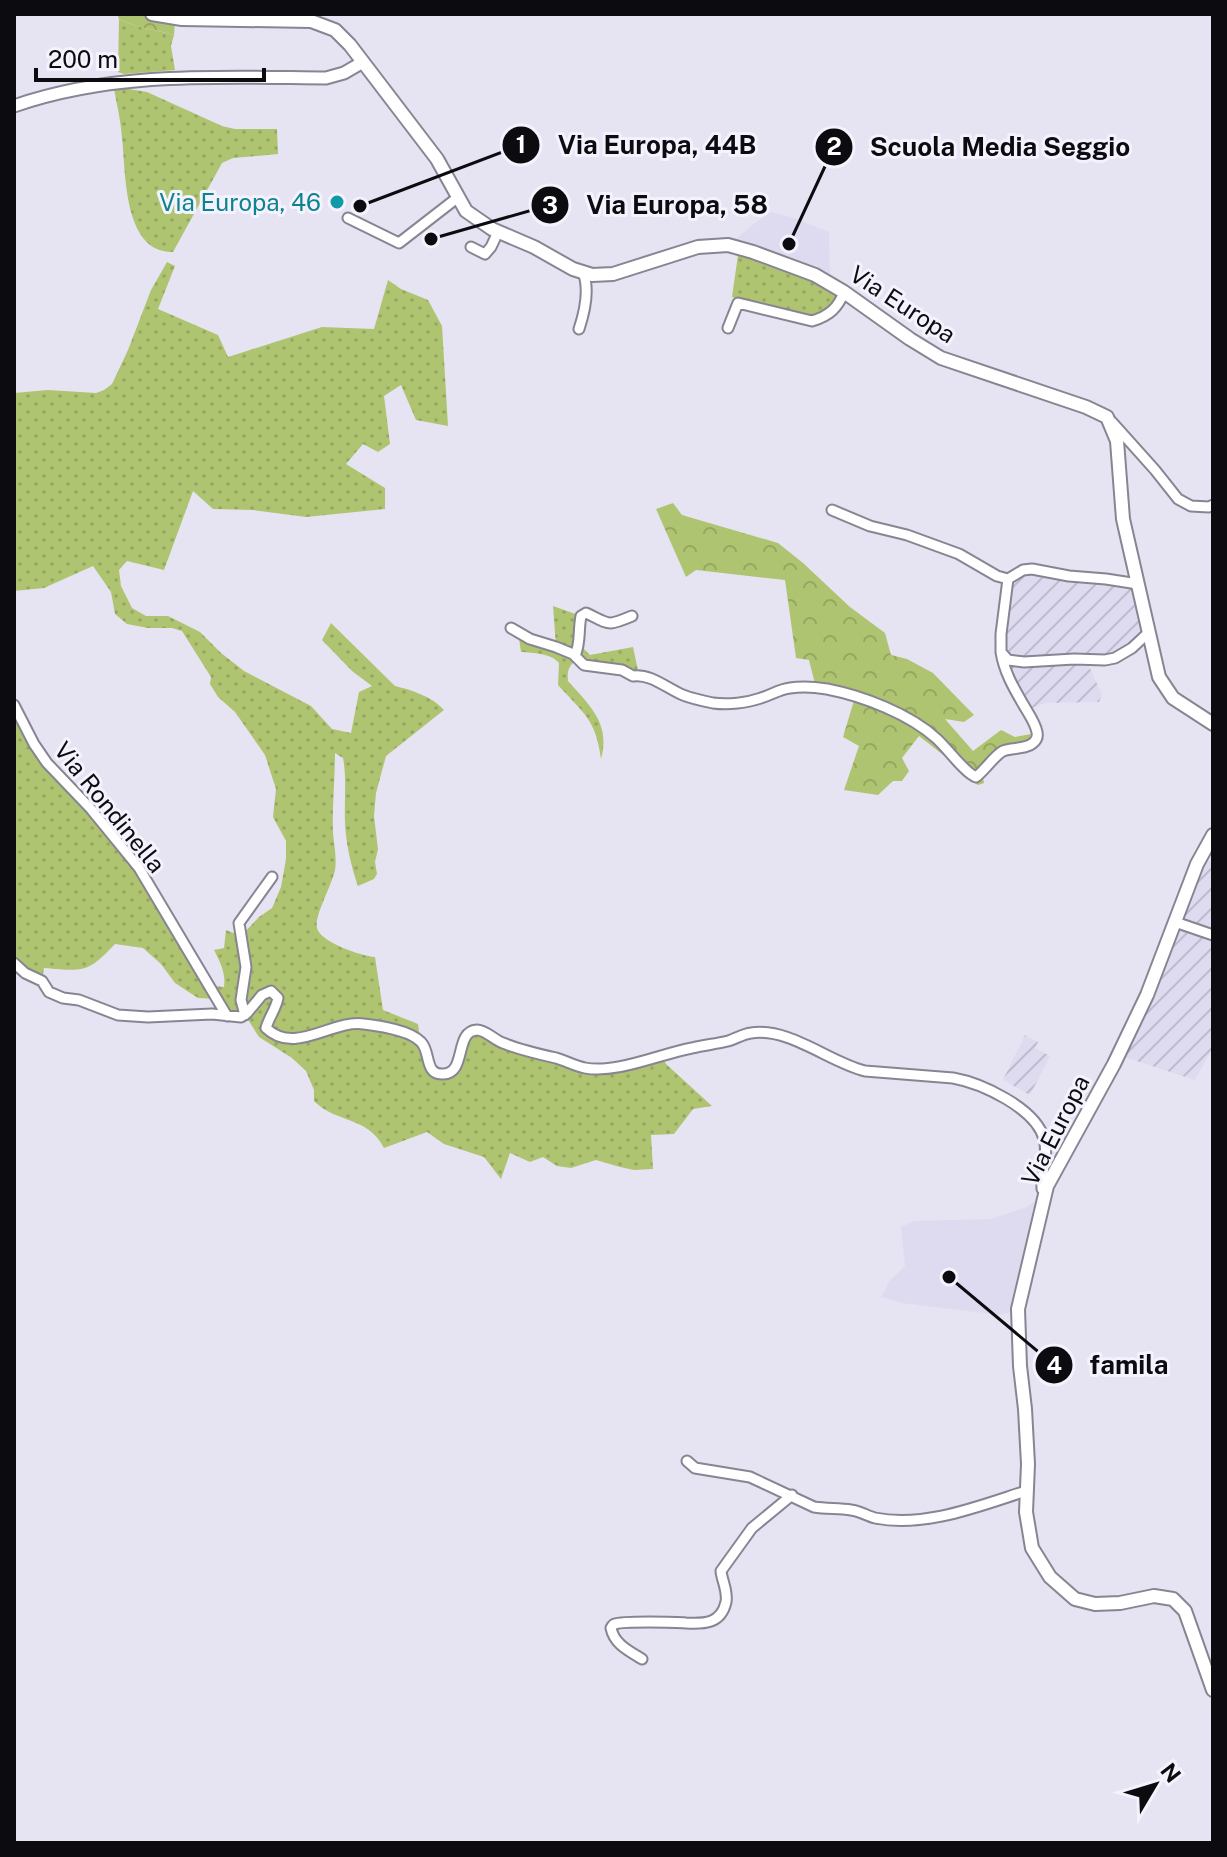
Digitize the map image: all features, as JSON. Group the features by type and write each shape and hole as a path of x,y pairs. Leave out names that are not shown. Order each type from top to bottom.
{"main road":[{"name":"Via Europa","path":"152,14 182,19 311,21 335,30 437,159 466,211 498,232 534,247 573,269 592,275 613,274 698,247 728,245 815,275 941,358 1107,417"},
{"path":"1107,417 1117,441 1123,519 1159,677 1173,698 1213,724"},
{"name":"Via Europa","path":"1213,835 1196,866 1147,995 1114,1064 1047,1186 1018,1309 1028,1464 1026,1512 1032,1548 1050,1577 1075,1599 1095,1604 1154,1596 1173,1599 1185,1611 1213,1690"}],"street":[{"path":"14,106 113,82 167,78 326,78 344,73 363,62"},
{"path":"348,218 399,243 457,198"},
{"path":"471,247 485,254 498,232"},
{"path":"579,329 586,301 587,283 583,272"},
{"path":"728,328 738,303 812,321 833,311 840,304 844,292"},
{"path":"1107,417 1178,499 1191,506 1213,505"},
{"path":"832,510 870,526 907,535 959,554 1008,579 1023,570 1032,569 1138,584"},
{"path":"511,628 530,639 575,656 584,665 622,670 633,676 649,678 686,697 717,704 752,701 792,687 824,688 848,694 877,704 919,726 934,736 970,775 976,777 989,767 1001,751 1025,747 1037,739 1033,720 1005,670 1001,652 1008,579"},
{"path":"575,656 580,645 581,616 586,613 614,624 632,616"},
{"path":"1001,652 1008,660 1024,662 1105,660 1132,648 1148,633"},
{"name":"Via Rondinella","path":"14,705 47,763 90,808 139,868 227,1016"},
{"path":"245,1015 241,1000 246,967 239,923 272,877"},
{"path":"1175,922 1213,935"},
{"path":"14,963 25,973 42,981 49,992 118,1015 241,1017 262,995 271,991 278,998 266,1028 273,1034 295,1039 356,1023 384,1027 420,1040 430,1068 446,1075 456,1068 471,1031 479,1030 508,1045 585,1068 601,1069 615,1069 750,1033 767,1033 805,1045 865,1071 953,1078 985,1087 1021,1109 1039,1129 1044,1138 1046,1159 1041,1179 1042,1189 1046,1192"},
{"path":"687,1461 695,1468 750,1477 814,1507 861,1512 873,1518 925,1518 1026,1491"},
{"path":"642,1659 618,1643 611,1628 627,1622 702,1625 713,1622 726,1602 721,1571 752,1528 792,1495"}],"shaded area":[{"path":"771,212 829,232 830,279 797,261 735,240"},
{"path":"1032,572 1135,587 1145,633 1114,655 1085,657 1102,695 1099,702 1046,703 1032,708 1017,686 1005,651 1009,601 1016,578"},
{"path":"1200,859 1213,862 1213,1051 1195,1080 1118,1055"},
{"path":"1025,1035 1038,1042 1035,1048 1050,1056 1030,1095 1003,1080"},
{"path":"1038,1199 1017,1277 1012,1312 1001,1315 901,1303 881,1297 890,1280 905,1266 901,1227 914,1221 990,1219 1027,1207"}],"green space":[{"path":"117,14 146,14 172,21 175,23 174,35 131,24 119,19"},
{"path":"119,19 174,35 171,46 175,70 118,72"},
{"path":"114,89 147,92 222,126 277,129 278,154 233,158 222,163 173,252 157,249 144,240 130,208"},
{"path":"739,248 844,292 840,304 812,321 732,297"},
{"path":"167,262 175,266 158,309 218,335 228,357 322,327 374,329 388,280 428,300 442,326 448,426 416,420 401,385 384,396 390,444 378,452 363,444 346,464 385,488 385,509 306,517 253,510 213,509 193,491 164,570 127,561 119,570 121,586 132,608 146,616 168,616 200,632 244,671 311,706 332,729 351,733 359,692 372,686 352,671 322,640 331,623 395,686 428,698 444,710 386,756 376,793 374,816 377,874 374,879 358,886 346,839 343,758 335,753 333,823 336,865 318,916 317,928 333,943 375,957 383,1010 418,1024 430,1068 452,1072 471,1031 585,1068 662,1055 666,1064 712,1106 693,1109 674,1134 651,1135 653,1169 634,1170 596,1160 571,1168 557,1166 543,1157 530,1162 510,1153 501,1179 484,1157 444,1144 427,1132 384,1148 369,1130 322,1108 314,1101 314,1090 306,1071 259,1037 245,1015 227,1016 215,999 198,998 175,983 161,964 143,948 115,944 91,966 76,970 44,968 42,981 14,963 14,705 34,744 139,868 207,985 224,987 223,972 214,950 224,948 226,930 241,936 272,908 281,887 286,841 273,817 276,789 265,755 235,712 218,697 210,684 211,677 182,631 127,624 115,614 111,592 93,566 44,588 14,591 14,393 48,390 96,393 112,384 151,290"},
{"path":"673,503 682,515 778,543 803,563 850,607 885,633 891,655 907,659 933,673 974,715 964,722 945,719 973,751 1001,730 1015,737 1037,733 1037,739 1014,746 982,773 984,783 978,785 964,777 951,761 919,736 902,758 909,771 902,781 893,781 878,795 844,790 859,746 843,737 855,697 816,688 809,660 796,658 785,580 696,570 686,577 656,509"},
{"path":"553,606 581,616 580,645 590,655 633,647 639,675 578,659 568,671 568,681 590,707 600,725 603,735 601,759 592,725 558,685 559,663 547,655 521,652 518,632 556,646"}],"place":[{"name":"Via Europa, 46","path":"337,202"},
{"name":"Via Europa, 44B","path":"360,206"},
{"name":"Via Europa, 58","path":"431,239"},
{"name":"Scuola Media Seggio","path":"789,244"},
{"name":"famila","path":"949,1277"}]}
